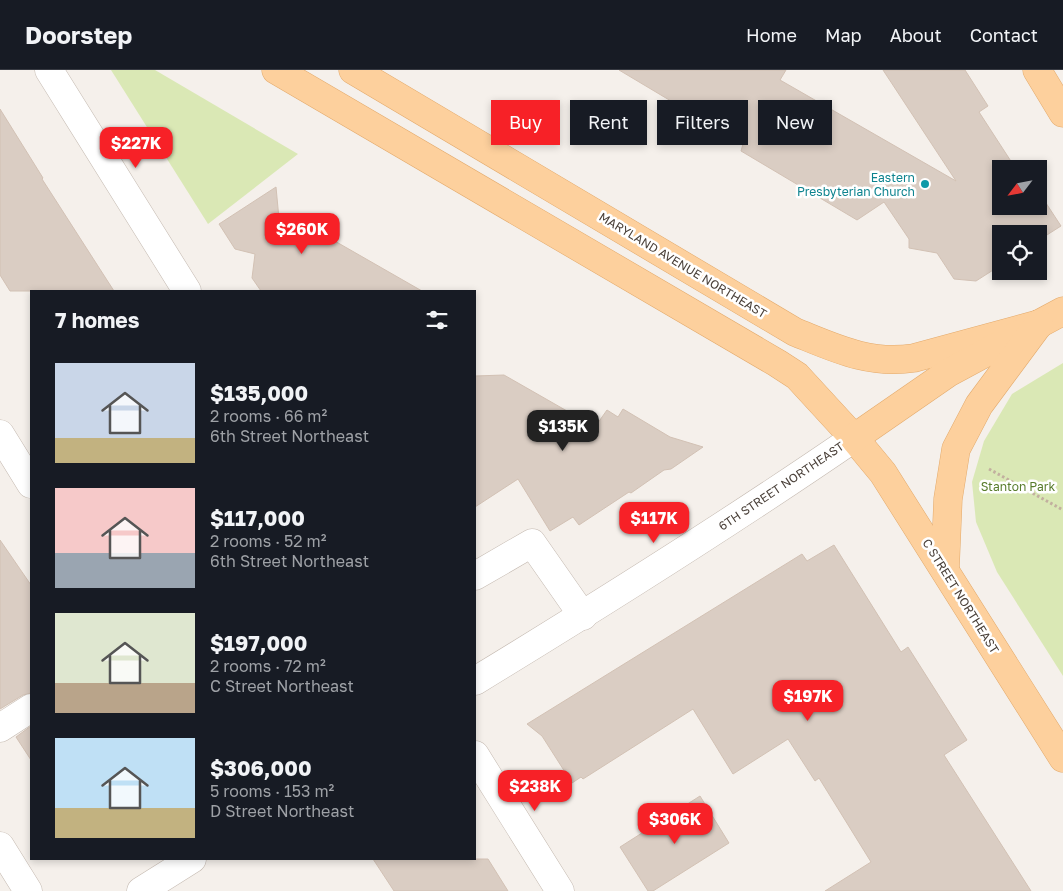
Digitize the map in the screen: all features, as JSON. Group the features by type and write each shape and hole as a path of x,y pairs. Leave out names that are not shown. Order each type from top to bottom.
{"main road":[{"path":"276,70 777,362 797,376 854,438"},
{"name":"MARYLAND AVENUE NORTHEAST","path":"353,70 795,332 846,353 878,360 914,358 1039,324"},
{"path":"1036,70 1063,113"},
{"name":"6TH STREET NORTHEAST","path":"854,438 948,373 1063,312"},
{"path":"945,570 948,499 956,449 979,405 1039,324"},
{"name":"C STREET NORTHEAST","path":"854,438 883,473 1063,758"}],"street":[{"path":"49,70 186,290"},
{"path":"0,434 30,482"},
{"name":"6TH STREET NORTHEAST","path":"476,680 583,616 854,438"},
{"path":"476,575 532,543 583,616"},
{"path":"0,728 30,709"},
{"path":"476,757 560,891"},
{"path":"0,846 28,891"},
{"path":"141,891 190,860"}],"path":[{"path":"986,467 1063,510"}],"green space":[{"path":"111,70 155,70 298,154 208,224"},
{"name":"Stanton Park","path":"1063,363 1063,676 997,572 976,522 972,482 984,441 1012,394"}],"building":[{"path":"619,70 786,70 780,80 815,100 758,100 758,145 832,145 832,110 956,181 883,70 965,70 988,106 979,112 1010,160 992,160 992,215 1048,215 1048,206 1061,226 1047,235 1047,225 992,225 992,271 976,281 954,279 937,253 909,248 909,239 884,202 857,220 741,151 743,145 748,145 748,100 669,100"},
{"path":"0,109 42,179 113,290 10,291 0,275"},
{"path":"276,187 281,240 323,219 326,236 420,290 260,290 252,278 255,254 235,249 219,224"},
{"path":"504,375 595,427 607,410 618,417 623,409 670,437 703,447 671,469 664,470 579,525 573,517 550,531 518,479 476,506 476,376"},
{"path":"0,540 30,584 30,693 23,695 0,709"},
{"path":"834,545 901,652 908,647 967,740 944,755 1031,891 825,891 871,862 819,778 815,781 788,739 733,774 693,709 583,779 581,777 572,783 542,736 527,724 802,554 807,561"},
{"path":"30,727 30,758 16,737"},
{"path":"700,796 729,843 653,891 648,891 620,847"},
{"path":"488,859 508,891 394,891 374,860"}],"place":[{"name":"Eastern Presbyterian Church","path":"925,184"}]}
